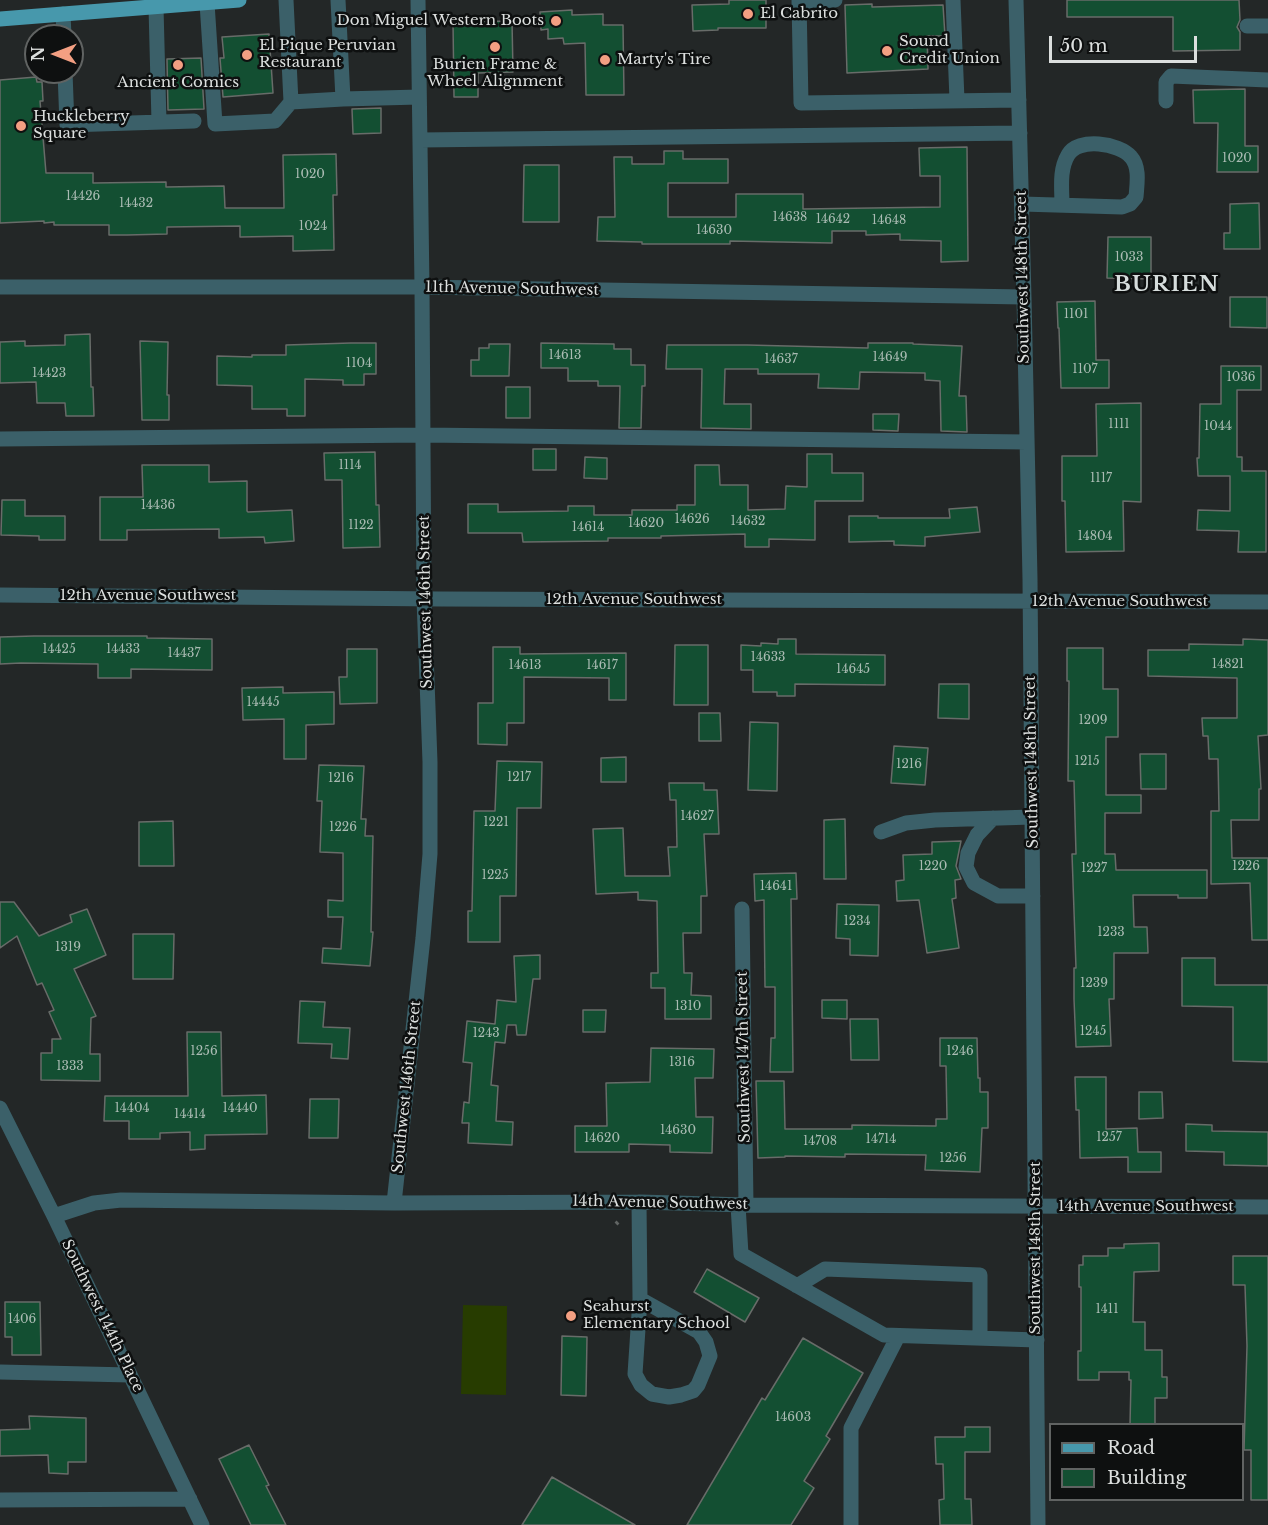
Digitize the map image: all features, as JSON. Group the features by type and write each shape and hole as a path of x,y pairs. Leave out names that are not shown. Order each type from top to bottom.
{"main road":[{"path":"0,19 239,0"}],"street":[{"path":"207,3 214,124 275,121 291,102 286,0"},
{"path":"338,0 343,99"},
{"name":"Southwest 146th Street","path":"394,1203 430,854 430,762 424,599 418,0"},
{"path":"836,0 799,1 801,103 1019,100"},
{"path":"953,0 957,100"},
{"name":"Southwest 148th Street","path":"1016,0 1030,601 1038,1525"},
{"path":"156,7 159,122"},
{"path":"63,14 63,24"},
{"path":"1247,26 1268,26"},
{"path":"1166,101 1166,82 1171,76 1268,80"},
{"path":"65,84 67,125 194,121"},
{"path":"291,102 419,97"},
{"path":"420,140 1020,133"},
{"path":"1022,204 1122,207 1130,204 1136,197 1137,186 1137,170 1132,158 1123,150 1093,143 1080,146 1069,153 1064,166 1062,205"},
{"name":"11th Avenue Southwest","path":"0,286 422,287 1024,297"},
{"path":"0,439 423,435 1027,442"},
{"name":"12th Avenue Southwest","path":"0,595 1268,602"},
{"path":"881,832 906,822 1032,817"},
{"path":"993,818 977,835 968,853 966,867 974,883 998,896 1033,896"},
{"name":"Southwest 147th Street","path":"742,909 741,1254 797,1286"},
{"name":"Southwest 144th Place","path":"0,1108 202,1525"},
{"name":"14th Avenue Southwest","path":"54,1216 94,1203 121,1200 1268,1207"},
{"path":"639,1202 639,1299 635,1374 641,1385 652,1394 669,1397 693,1391 698,1385 710,1356 706,1342 699,1332 639,1299"},
{"path":"980,1338 980,1275 825,1269 797,1286 884,1335 1037,1340"},
{"path":"851,1525 852,1428 898,1336"},
{"path":"0,1372 130,1375"},
{"path":"0,1500 190,1498"}],"green space":[{"path":"463,1305 507,1306 506,1395 461,1394"}],"building":[{"path":"729,0 766,0 766,28 718,28 718,30 693,31 692,5 729,4"},
{"path":"1067,0 1239,0 1240,20 1237,27 1240,32 1240,50 1173,51 1173,17 1067,17"},
{"name":"Sound Credit Union","path":"872,4 872,7 943,5 945,36 927,36 928,69 847,73 845,5"},
{"name":"Marty's Tire","path":"572,10 572,15 603,14 603,25 623,25 624,95 586,95 585,43 564,44 563,38 548,39 548,29 541,30 540,12"},
{"path":"512,21 513,72 478,73 478,97 454,97 453,22"},
{"name":"El Pique Peruvian Restaurant","path":"269,34 273,93 223,97 220,58 224,58 222,37"},
{"path":"201,58 204,109 168,110 167,59"},
{"path":"24,78 24,84 42,84 43,101 40,101 46,173 93,173 93,183 166,182 166,187 224,186 225,208 284,208 283,155 336,154 337,195 333,195 334,250 293,251 293,236 240,237 240,226 167,227 167,234 109,235 109,225 54,225 54,222 44,223 44,221 0,223 0,80"},
{"path":"1245,89 1245,146 1258,146 1258,172 1217,172 1218,123 1194,123 1193,90"},
{"path":"381,108 381,133 353,134 352,109"},
{"path":"967,147 968,261 941,262 941,241 900,240 900,234 866,235 866,231 832,231 832,243 730,241 730,244 642,244 642,242 597,241 598,217 615,217 614,157 632,157 632,164 664,164 664,151 683,151 683,159 728,159 728,183 668,183 668,217 736,217 736,194 803,194 803,209 940,207 940,176 920,176 919,148"},
{"path":"524,165 559,165 559,222 523,222"},
{"path":"1259,203 1260,249 1224,249 1224,233 1230,233 1230,204"},
{"path":"1108,237 1151,237 1151,279 1107,278"},
{"path":"1230,297 1267,297 1267,328 1230,327"},
{"path":"1095,301 1096,360 1109,360 1109,388 1061,388 1057,302"},
{"path":"90,334 94,416 66,416 65,403 37,403 36,382 0,383 0,342 25,341 25,346 65,345 65,335"},
{"path":"140,341 168,342 169,420 142,420"},
{"path":"376,343 376,374 364,374 364,385 343,385 343,380 305,379 305,416 287,416 287,409 252,409 252,386 217,385 217,356 286,355 286,345"},
{"path":"541,343 614,344 614,349 631,349 631,365 645,365 641,428 619,428 620,386 598,386 598,381 568,381 568,368 541,368"},
{"path":"868,343 962,346 959,396 966,396 967,432 941,431 940,381 925,380 925,373 860,372 859,389 818,388 819,374 758,374 758,369 725,369 724,404 751,404 751,429 701,428 702,369 666,369 667,345 868,348"},
{"path":"489,344 510,344 509,376 471,376 471,360 479,360 479,348 489,348"},
{"path":"1221,366 1261,366 1261,390 1237,390 1237,457 1242,457 1242,471 1266,471 1266,552 1238,552 1239,531 1197,530 1198,510 1230,511 1230,476 1198,476 1200,404 1221,404"},
{"path":"506,387 530,387 530,418 506,418"},
{"path":"1141,403 1141,502 1123,501 1124,551 1066,552 1065,501 1062,501 1062,456 1097,456 1096,404"},
{"path":"873,414 899,414 898,431 873,430"},
{"path":"533,449 556,449 556,470 533,470"},
{"path":"375,452 380,547 343,548 342,480 325,480 324,453"},
{"path":"807,454 832,454 832,473 863,473 863,501 815,501 815,540 769,539 769,547 745,547 745,534 608,538 608,541 523,542 522,533 468,533 468,504 498,504 498,512 568,511 568,506 594,506 594,515 632,515 632,510 677,510 677,505 695,505 695,465 719,465 720,485 748,485 748,510 785,509 786,486 807,487"},
{"path":"585,457 607,458 607,479 584,478"},
{"path":"142,465 209,465 209,482 247,481 247,511 292,510 294,541 265,543 264,537 219,538 219,529 127,530 127,540 100,540 100,497 143,497"},
{"path":"2,500 25,500 25,516 65,516 65,540 39,540 39,536 1,535"},
{"path":"977,507 980,532 925,537 925,546 894,545 894,541 849,542 849,516 950,518 949,509"},
{"path":"147,636 147,638 212,639 212,670 131,669 131,678 98,678 98,664 0,664 0,637"},
{"path":"778,639 796,639 796,654 885,655 885,685 795,684 795,696 777,696 777,692 753,692 753,670 741,670 741,645 778,644"},
{"path":"1243,639 1268,640 1268,735 1258,736 1261,789 1259,789 1259,820 1231,820 1232,858 1268,858 1268,940 1252,940 1250,883 1211,884 1211,811 1219,811 1218,759 1209,759 1208,736 1203,736 1202,718 1237,718 1237,678 1148,676 1148,650 1189,650 1189,644 1243,645"},
{"path":"675,645 708,645 708,705 674,705"},
{"path":"493,647 520,647 520,654 626,653 626,700 609,700 609,678 524,677 524,723 507,723 507,745 478,744 478,703 493,703"},
{"path":"1067,648 1103,648 1103,689 1118,689 1118,737 1106,737 1106,795 1141,795 1141,813 1105,813 1105,854 1115,854 1116,870 1207,870 1207,898 1178,898 1178,895 1133,895 1134,927 1147,927 1148,953 1114,953 1114,999 1109,999 1111,1046 1076,1047 1072,854 1076,854 1074,781 1068,781"},
{"path":"347,649 377,649 377,703 340,704 339,677 347,677"},
{"path":"939,684 969,684 969,719 938,718"},
{"path":"283,687 283,693 334,692 334,724 306,725 306,759 284,759 284,719 243,720 242,688"},
{"path":"699,713 720,713 721,741 699,741"},
{"path":"750,722 778,723 777,791 748,790"},
{"path":"894,746 928,748 925,785 891,783"},
{"path":"1140,754 1166,754 1166,789 1141,789"},
{"path":"626,757 626,782 601,782 601,758"},
{"path":"497,761 542,762 541,808 517,808 516,896 500,896 500,942 468,942 468,911 472,911 474,811 495,811"},
{"path":"319,765 364,766 361,819 366,819 365,836 373,836 371,932 373,932 370,966 322,963 323,948 341,949 343,917 328,917 328,900 343,901 343,853 320,852 322,801 317,801"},
{"path":"669,783 704,783 704,790 717,790 719,834 704,834 707,896 701,896 701,933 683,933 684,973 692,973 691,995 711,996 711,1019 665,1019 665,988 651,988 651,973 658,973 657,901 638,900 638,892 596,894 593,829 623,828 625,876 670,876 668,847 677,847 676,800 670,800"},
{"path":"845,819 846,879 824,879 824,820"},
{"path":"173,821 174,866 139,866 139,822"},
{"path":"961,841 956,866 961,879 955,880 956,898 952,899 959,948 927,953 919,900 897,901 896,881 904,880 903,855 932,854 932,842"},
{"path":"796,873 797,899 791,899 793,1072 770,1072 771,1038 775,1038 775,987 765,987 764,900 755,901 754,874"},
{"path":"0,902 14,902 39,936 72,922 70,915 87,909 106,955 74,969 96,1016 91,1018 90,1054 100,1054 100,1081 41,1080 41,1053 52,1053 52,1039 61,1039 49,1012 54,1010 42,983 37,985 17,936 0,948"},
{"path":"837,904 879,905 878,956 850,955 850,939 836,938"},
{"path":"133,934 174,934 173,979 133,979"},
{"path":"540,955 540,979 533,979 526,1035 517,1035 516,1025 507,1025 505,1043 495,1042 491,1085 498,1086 496,1121 513,1122 512,1145 468,1143 469,1123 462,1123 464,1102 469,1103 472,1063 463,1062 467,1021 495,1024 497,1000 516,1002 514,956"},
{"path":"1182,958 1215,958 1215,985 1268,985 1268,1062 1233,1061 1233,1007 1182,1006"},
{"path":"822,1000 847,1000 847,1019 822,1018"},
{"path":"300,1001 325,1002 323,1027 350,1028 348,1059 331,1058 332,1044 298,1043"},
{"path":"583,1010 606,1010 605,1032 583,1032"},
{"path":"850,1019 878,1019 879,1060 851,1060"},
{"path":"187,1032 221,1032 222,1096 266,1095 267,1134 205,1135 205,1149 190,1150 190,1132 160,1133 160,1139 129,1139 129,1121 104,1121 105,1096 188,1096"},
{"path":"940,1038 977,1038 980,1092 988,1092 988,1128 982,1128 980,1172 925,1170 926,1155 845,1154 845,1157 758,1158 756,1081 784,1081 785,1129 852,1129 852,1125 936,1126 936,1119 947,1119 946,1066 940,1066"},
{"path":"651,1048 714,1049 713,1078 695,1078 696,1117 713,1117 712,1153 670,1152 670,1145 629,1144 629,1152 575,1152 575,1126 607,1126 606,1083 650,1082"},
{"path":"1075,1077 1106,1077 1106,1129 1137,1128 1138,1152 1161,1152 1161,1172 1128,1172 1128,1157 1080,1158 1079,1110 1076,1110"},
{"path":"1139,1092 1162,1092 1163,1118 1139,1119"},
{"path":"310,1099 339,1099 338,1138 309,1138"},
{"path":"1186,1124 1212,1125 1212,1131 1268,1132 1268,1166 1224,1165 1224,1152 1186,1151"},
{"path":"1159,1243 1159,1271 1134,1272 1133,1322 1145,1322 1145,1350 1162,1350 1162,1377 1167,1377 1167,1398 1155,1398 1155,1423 1130,1423 1131,1380 1129,1380 1129,1372 1099,1372 1099,1380 1078,1380 1078,1351 1081,1351 1079,1265 1083,1265 1083,1256 1108,1256 1108,1248 1124,1248 1124,1244"},
{"path":"1233,1256 1268,1256 1268,1500 1251,1500 1251,1450 1244,1450 1247,1346 1245,1285 1233,1285"},
{"path":"707,1269 759,1298 745,1322 694,1292"},
{"path":"5,1302 40,1302 41,1355 12,1355 12,1337 5,1337"},
{"path":"562,1336 587,1337 586,1396 561,1395"},
{"path":"803,1338 863,1373 826,1436 830,1439 804,1481 814,1488 791,1525 687,1525 762,1398 765,1400"},
{"path":"29,1416 86,1418 86,1462 68,1462 68,1474 49,1473 48,1455 0,1456 0,1430 30,1429"},
{"path":"965,1427 990,1427 990,1452 965,1452 965,1499 971,1499 972,1525 940,1525 939,1500 944,1499 943,1464 936,1464 935,1437 965,1437"},
{"path":"249,1445 286,1525 251,1525 219,1459"},
{"path":"552,1477 635,1525 522,1525"}],"place":[{"name":"El Cabrito","path":"748,14"},
{"name":"Don Miguel Western Boots","path":"556,21"},
{"name":"Burien Frame & Wheel Alignment","path":"495,47"},
{"name":"Sound Credit Union","path":"887,51"},
{"name":"El Pique Peruvian Restaurant","path":"247,55"},
{"name":"Marty's Tire","path":"605,60"},
{"name":"Ancient Comics","path":"178,65"},
{"name":"Huckleberry Square","path":"21,126"},
{"name":"Seahurst Elementary School","path":"571,1316"}],"district":[{"name":"BURIEN","path":"1167,285"}]}
